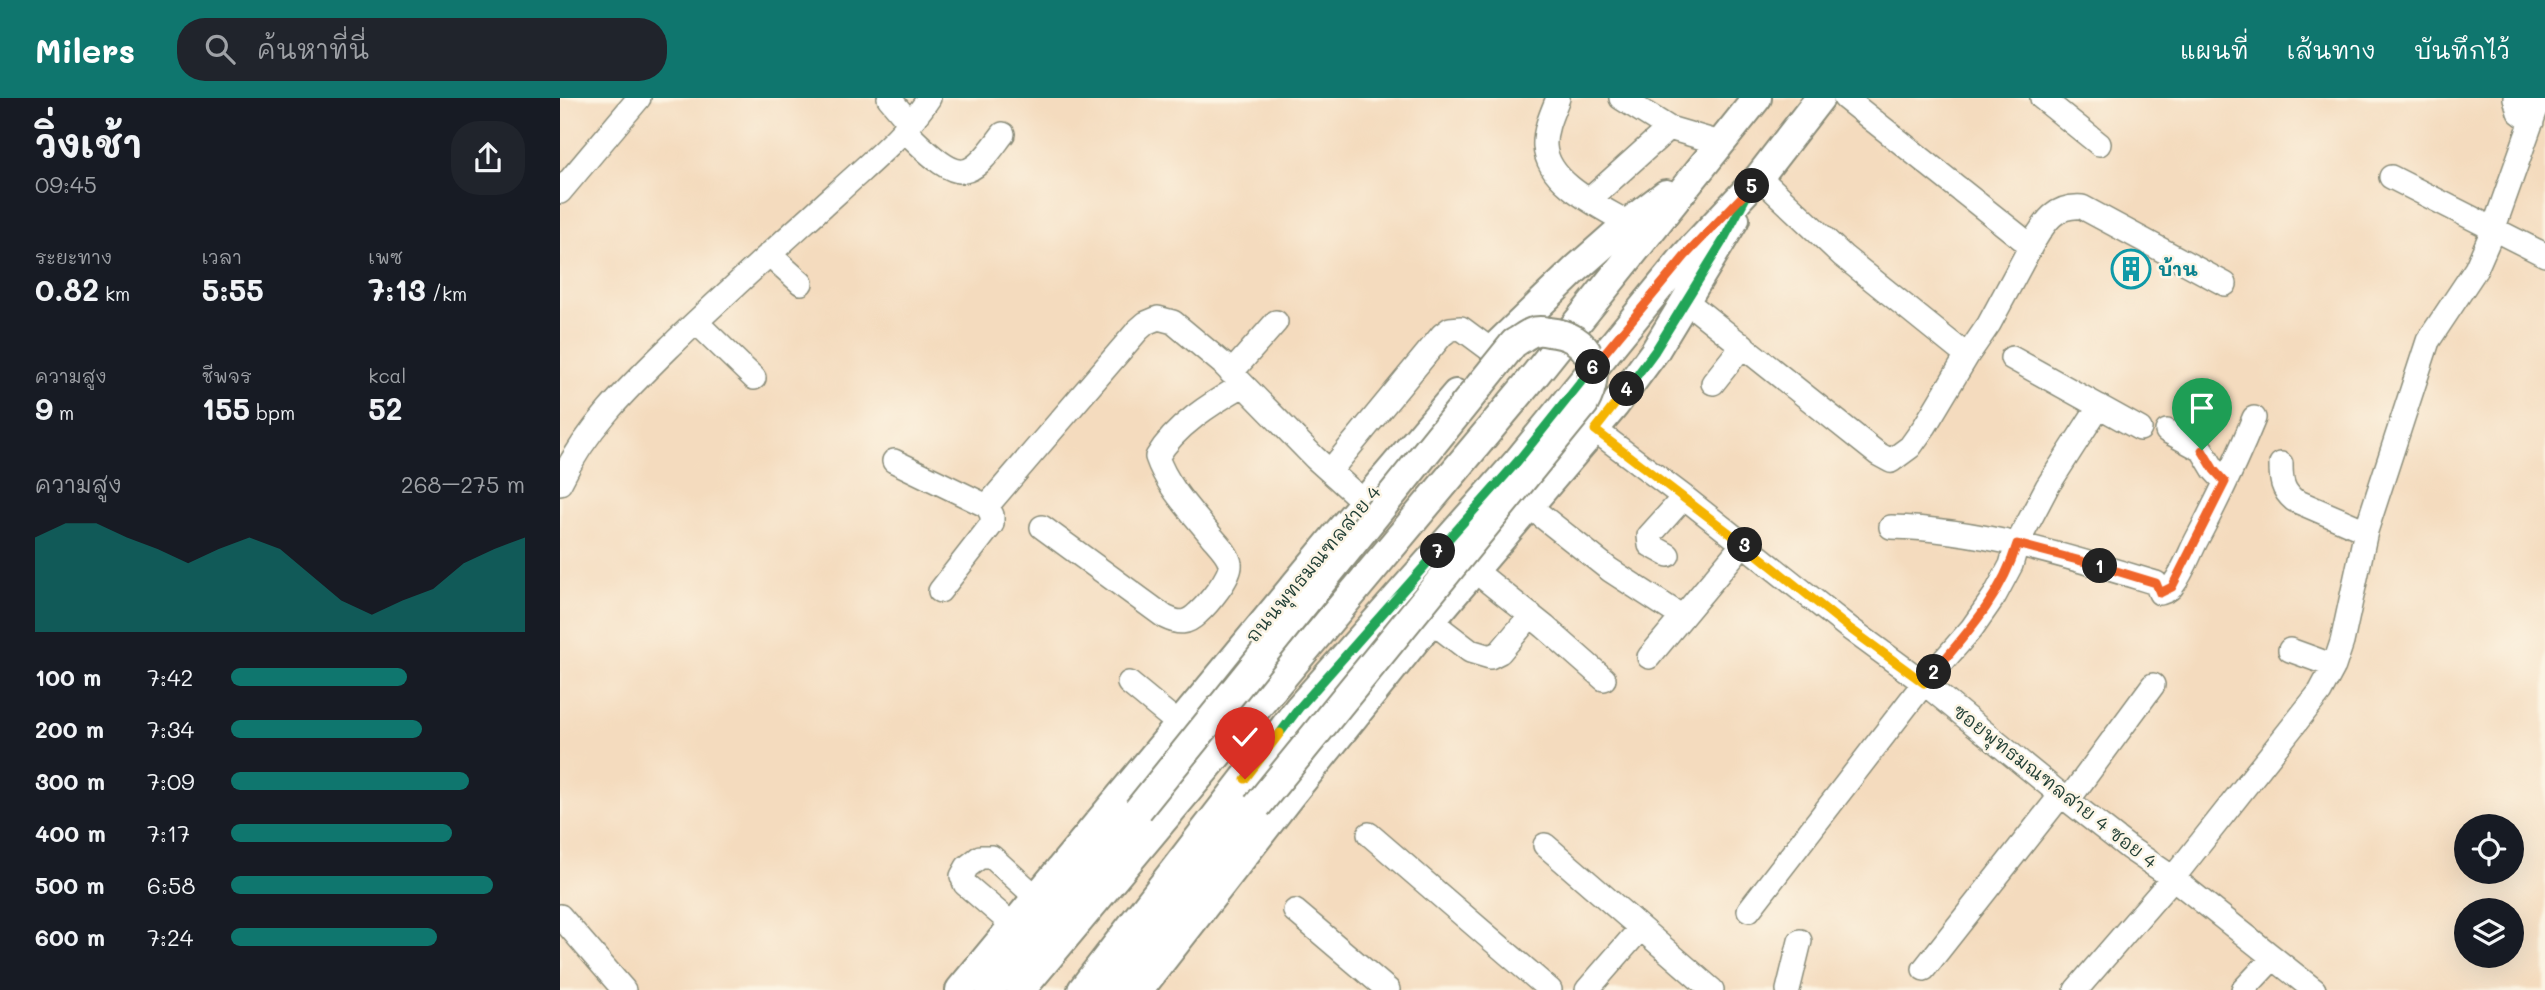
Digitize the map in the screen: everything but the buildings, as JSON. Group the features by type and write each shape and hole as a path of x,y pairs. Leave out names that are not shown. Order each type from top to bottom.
{"main road":[{"name":"ถนนพุทธมณฑลสาย 4","path":"1021,990 1535,375 1756,98"},
{"path":"1082,990 1299,708 1517,462 1685,256 1756,181 1820,98"},
{"name":"ถนนพุทธมณฑลสาย 4","path":"960,990 1492,351 1576,269 1628,223 1699,169"},
{"path":"1139,990 1431,621 1595,430 1655,351 1724,239 1756,181"},
{"path":"990,990 1514,343 1535,330 1559,332 1574,340 1591,357 1594,373 1593,388 1584,404 1257,806 1112,990"}],"street":[{"path":"560,192 639,98"},
{"path":"889,98 907,126 941,163 952,170 966,171 976,165 1003,134"},
{"path":"560,483 572,459 627,388 886,148 929,98"},
{"path":"1558,98 1550,118 1545,149 1553,168 1567,185 1628,223"},
{"path":"1621,98 1669,128 1720,143"},
{"path":"1845,98 2031,246"},
{"path":"2042,98 2099,144"},
{"path":"2515,98 2519,111 2532,122"},
{"path":"2076,990 2173,878 2328,677 2342,642 2366,531 2428,341 2476,269 2493,230 2540,98"},
{"path":"1589,200 1669,128"},
{"path":"2391,177 2545,255"},
{"path":"1756,181 1843,256 1967,356"},
{"path":"1686,301 1878,454 1892,461 1910,447 1925,426 1989,324 2031,246 2049,218 2060,209 2068,206 2082,207 2225,284"},
{"path":"769,254 801,283"},
{"path":"987,506 1146,323 1158,318 1173,322 1237,379 1364,502"},
{"path":"696,322 754,378"},
{"path":"1042,527 1165,617 1176,622 1187,622 1200,612 1228,576 1230,564 1222,549 1160,468 1157,457 1164,445 1237,379 1276,322"},
{"path":"1329,471 1441,335 1450,328 1461,328 1492,351"},
{"path":"1713,383 1742,345"},
{"path":"2012,358 2140,429"},
{"path":"1749,910 1924,683 1972,628 1996,595 2011,565 2017,544 2047,487 2099,406"},
{"path":"1891,527 1923,528 2017,544 2156,583 2160,593 2172,587 2176,581 2254,418"},
{"name":"ซอยพุทธมณฑลสาย 4 ซอย 4","path":"1595,430 1849,628 1924,683 2129,848 2173,878 2314,990"},
{"path":"2167,431 2202,450 2225,482"},
{"path":"894,461 987,506 992,516 992,524 940,591"},
{"path":"2281,464 2283,485 2286,493 2294,500 2366,531"},
{"path":"1668,555 1650,545 1649,536 1684,497"},
{"path":"1529,506 1610,570 1681,616"},
{"path":"1649,657 1743,544"},
{"path":"1474,570 1531,615 1604,679"},
{"path":"1431,621 1470,651 1490,657 1500,652 1531,615"},
{"path":"2290,650 2328,677"},
{"path":"1129,683 1180,725"},
{"path":"1924,969 2153,685"},
{"path":"1370,834 1550,990"},
{"path":"1545,845 1712,990"},
{"path":"1014,926 965,884 962,876 967,867 979,857 992,858 1037,898"},
{"path":"1295,911 1388,990"},
{"path":"560,916 568,941 624,990"},
{"path":"1587,990 1640,929"},
{"path":"1788,990 1800,941"},
{"path":"2243,990 2273,958"}],"place":[{"name":"บ้าน","path":"2131,269"}],"route":[{"path":"1245,779 1299,708 1517,462 1685,256 1752,185 1724,239 1655,351 1595,430 1849,628 1924,683 1972,628 1996,595 2011,565 2017,544 2156,583 2160,593 2172,587 2225,482 2202,450"}]}
